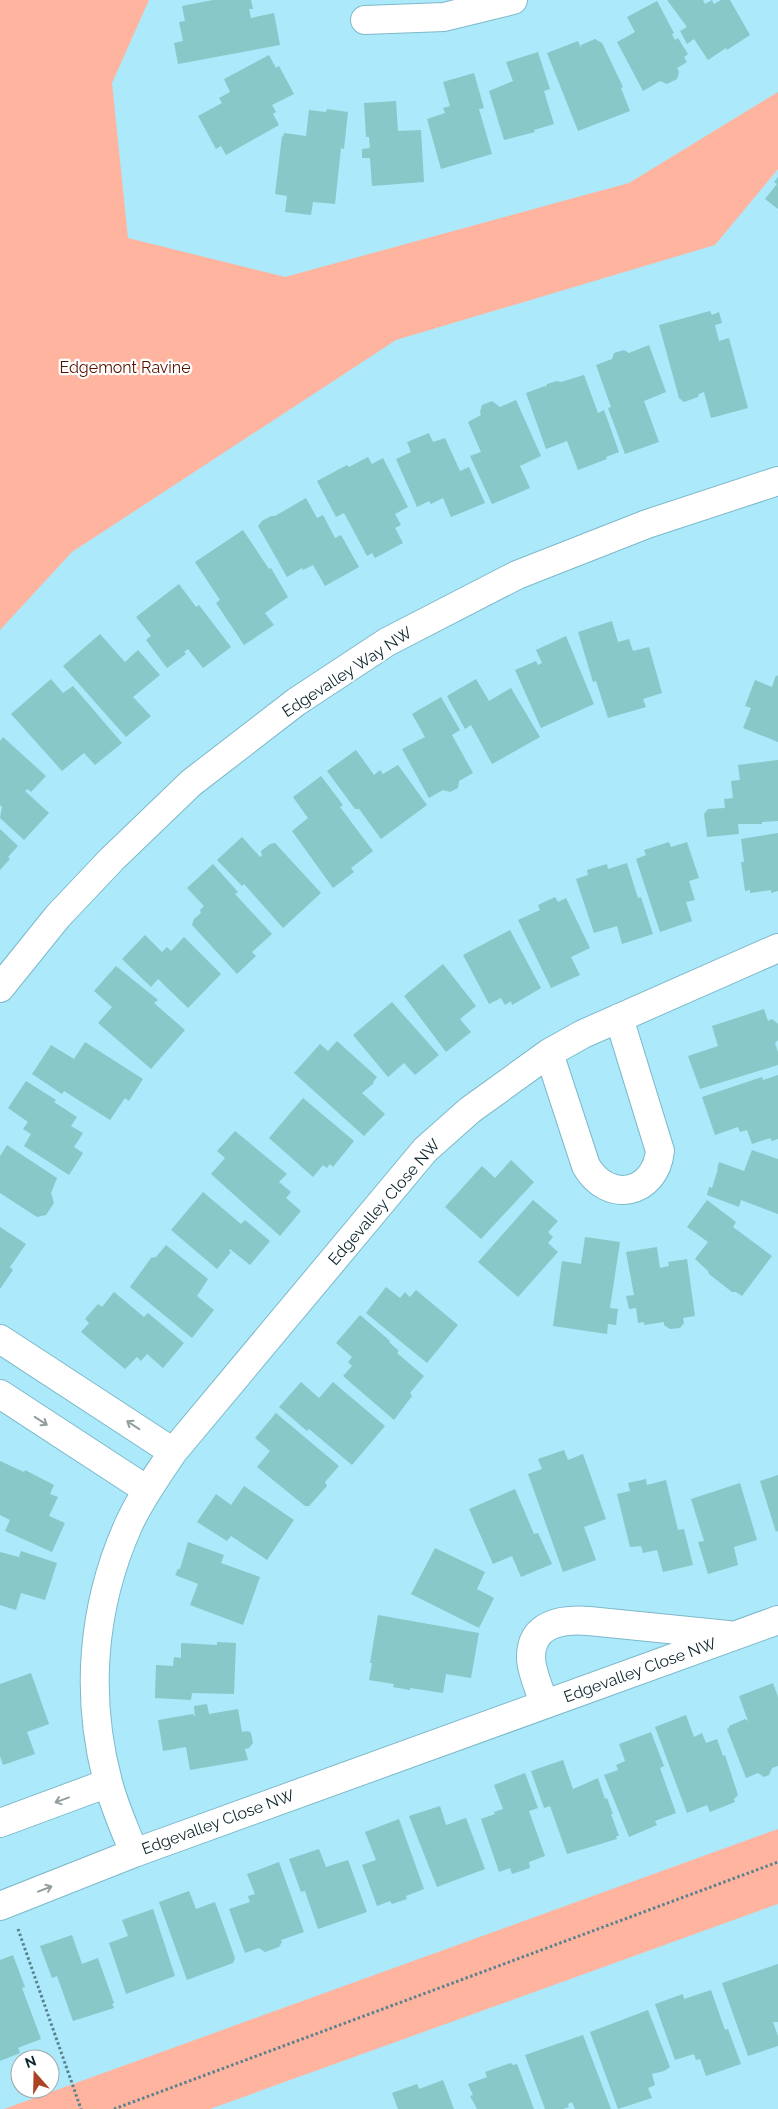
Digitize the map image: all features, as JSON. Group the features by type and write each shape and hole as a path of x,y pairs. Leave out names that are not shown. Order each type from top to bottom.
{"street":[{"path":"365,20 444,17 513,0"},
{"name":"Edgevalley Way NW","path":"0,988 58,916 112,859 191,783 296,702 378,648 517,575 647,524 778,481"},
{"name":"Edgevalley Close NW","path":"778,948 583,1034 549,1053 470,1110 425,1150 174,1452 147,1490 128,1525 114,1561 103,1598 96,1637 94,1675 95,1712 100,1748 108,1784 134,1853 778,1620"},
{"path":"549,1053 586,1166 592,1176 600,1184 611,1189 623,1190 645,1183 659,1163 660,1151 619,1018"},
{"path":"0,1339 174,1452"},
{"path":"0,1394 147,1490"},
{"name":"Edgevalley Close NW","path":"544,1704 533,1670 532,1650 541,1632 557,1621 569,1619 735,1636"},
{"path":"0,1823 108,1784"},
{"path":"4,1904 134,1853"}],"path":[{"path":"114,2109 778,1862"},
{"path":"4,1904 81,2109"}],"green space":[{"name":"Edgemont Ravine","path":"0,0 149,0 112,83 128,238 285,277 629,183 778,92 778,169 715,245 396,340 72,552 0,630"},
{"path":"778,1829 778,1904 210,2109 4,2109 32,2099 60,2099 60,2089"}],"building":[{"path":"213,0 251,0 253,9 249,9 251,18 274,13 280,45 178,64 174,43 183,41 179,22 185,21 182,6"},
{"path":"667,0 703,0 705,4 712,0 714,4 721,0 730,0 750,35 708,60 694,39 687,44 680,31 687,27"},
{"path":"657,1 674,33 672,34 675,40 678,38 688,54 684,57 687,62 677,68 679,72 677,79 667,84 660,81 643,91 617,42 635,32 627,17"},
{"path":"595,39 602,43 604,47 623,87 621,88 630,111 578,131 547,53 578,41 581,48 581,45"},
{"path":"538,52 550,89 544,91 554,124 534,130 535,132 504,140 489,91 513,81 506,62"},
{"path":"269,55 276,68 279,66 294,94 272,105 276,112 273,114 279,125 226,155 221,146 216,149 198,116 222,103 219,98 230,92 224,79"},
{"path":"474,73 484,108 479,109 492,154 441,169 427,119 445,113 443,108 450,106 443,82"},
{"path":"396,101 398,131 421,130 424,182 372,186 370,158 362,158 362,149 370,148 369,137 366,137 364,103"},
{"path":"327,109 348,112 344,149 341,148 335,204 313,202 311,215 285,212 287,196 275,194 282,136 284,133 306,136 309,110 326,112"},
{"path":"778,177 778,209 765,199 777,184 774,182"},
{"path":"710,311 712,315 719,312 722,323 715,325 719,341 729,338 748,408 711,418 704,392 699,394 698,397 684,402 679,398 659,325"},
{"path":"649,345 666,392 644,401 659,442 625,454 608,408 611,407 596,365 612,359 614,353 624,350 629,353"},
{"path":"584,375 598,413 604,410 619,452 606,457 607,459 578,470 567,441 546,449 526,393 545,386 545,388 547,384"},
{"path":"516,400 541,456 520,466 530,488 492,504 470,456 481,452 468,422 481,415 482,405 492,401 500,407"},
{"path":"429,433 433,442 445,438 460,471 469,467 485,503 451,517 443,498 431,504 429,501 417,507 396,459 411,452 407,442"},
{"path":"368,457 372,464 383,458 408,507 395,514 401,525 395,528 403,543 375,558 372,553 367,556 344,513 336,517 317,481 347,465 349,467"},
{"path":"306,498 317,518 323,515 335,538 341,535 359,567 325,586 313,565 303,570 302,568 287,577 258,526 262,521 275,516"},
{"path":"243,530 269,569 271,568 288,597 265,613 274,625 244,645 216,603 220,600 195,562"},
{"path":"179,584 196,607 199,605 231,647 203,668 188,649 184,652 186,654 167,668 146,640 151,636 136,617"},
{"path":"612,621 618,642 629,639 633,651 649,647 662,693 643,699 646,707 608,718 596,681 593,682 578,632"},
{"path":"100,634 125,662 138,650 160,675 133,697 151,716 126,737 63,666"},
{"path":"566,636 594,704 541,728 515,670 536,661 538,665 542,663 536,650"},
{"path":"776,675 778,676 778,742 743,728 751,708 745,706 755,680 772,687"},
{"path":"51,679 63,693 73,686 122,743 95,765 84,753 62,771 11,714"},
{"path":"476,679 489,701 511,688 540,737 492,764 471,725 465,729 447,696"},
{"path":"441,697 460,730 452,735 473,773 459,781 458,788 450,792 443,790 429,798 402,749 425,737 412,714"},
{"path":"3,737 46,776 31,792 28,789 25,791 49,813 24,840 0,818 2,807 0,805 0,741"},
{"path":"356,750 374,775 380,770 383,774 398,765 427,805 381,839 359,809 355,809 327,771"},
{"path":"778,760 778,821 762,822 762,824 738,824 739,834 707,837 704,814 708,809 725,808 724,799 733,798 731,781 740,780 738,765"},
{"path":"321,776 343,805 340,807 373,851 351,868 354,872 333,888 292,831 308,818 293,797"},
{"path":"0,829 18,846 0,870"},
{"path":"778,833 778,891 750,893 750,890 745,891 741,862 744,862 741,839"},
{"path":"242,837 260,857 262,856 261,851 270,844 275,843 321,893 283,928 244,884 242,886 217,860"},
{"path":"669,842 671,847 687,842 699,878 689,881 695,900 686,902 692,921 660,932 636,859 646,855 644,850"},
{"path":"627,863 638,898 641,897 653,934 622,944 617,926 594,933 576,879 588,875 587,870 607,864 608,869"},
{"path":"213,864 238,892 235,894 272,934 252,952 256,956 237,974 192,925 194,919 201,913 200,910 204,906 187,888"},
{"path":"555,897 558,902 566,898 590,948 571,957 580,975 551,988 518,920 540,910 538,905"},
{"path":"510,930 541,988 512,1005 511,1001 505,1005 501,998 489,1004 463,955"},
{"path":"145,935 162,952 167,947 171,951 184,937 221,974 188,1008 158,979 151,987 122,959"},
{"path":"443,964 476,1006 460,1019 471,1032 446,1052 404,996"},
{"path":"116,966 158,1000 154,1003 185,1030 151,1069 98,1023 112,1007 94,991"},
{"path":"392,1002 439,1055 415,1075 404,1063 388,1077 353,1035"},
{"path":"764,1009 768,1021 772,1019 778,1024 778,1040 775,1043 778,1052 778,1065 700,1089 688,1056 718,1046 712,1026"},
{"path":"337,1041 377,1077 374,1083 362,1093 385,1114 364,1136 294,1073 320,1044 328,1051"},
{"path":"85,1042 143,1079 129,1101 125,1098 110,1120 64,1091 62,1094 32,1074 51,1045 74,1059"},
{"path":"778,1075 778,1139 772,1141 770,1138 752,1144 747,1130 740,1132 738,1127 715,1135 702,1097 762,1077 763,1080"},
{"path":"26,1081 56,1100 54,1102 77,1117 71,1126 83,1133 74,1147 83,1153 69,1175 24,1146 31,1134 23,1129 28,1122 8,1108"},
{"path":"303,1098 354,1141 333,1167 330,1164 327,1168 323,1165 313,1177 269,1138"},
{"path":"235,1131 287,1174 279,1182 291,1192 286,1198 301,1211 280,1236 211,1174 225,1158 217,1151"},
{"path":"7,1145 57,1178 51,1193 54,1203 46,1215 37,1217 0,1193 0,1156"},
{"path":"752,1150 778,1159 778,1214 741,1200 739,1207 707,1195 709,1187 712,1188 719,1162 744,1171"},
{"path":"511,1160 534,1182 481,1239 445,1207 482,1166 495,1178"},
{"path":"203,1192 241,1224 245,1220 270,1241 250,1265 230,1249 229,1251 231,1252 217,1269 171,1230"},
{"path":"533,1200 558,1221 548,1232 553,1237 548,1243 558,1252 518,1297 478,1262"},
{"path":"707,1200 736,1222 733,1227 772,1256 742,1296 732,1292 709,1274 695,1259 708,1242 687,1227"},
{"path":"0,1227 26,1244 10,1267 13,1270 0,1289"},
{"path":"585,1237 620,1242 610,1308 618,1309 616,1325 608,1324 607,1334 553,1326 562,1261 581,1264"},
{"path":"166,1245 208,1279 197,1296 214,1310 192,1338 130,1287 151,1258 156,1257"},
{"path":"657,1247 660,1268 669,1266 668,1262 687,1259 695,1316 683,1318 684,1323 680,1328 670,1329 664,1325 664,1322 644,1325 644,1322 638,1323 636,1308 629,1309 626,1296 634,1295 626,1252"},
{"path":"386,1287 400,1298 405,1292 410,1297 416,1290 458,1325 427,1363 366,1313"},
{"path":"114,1292 144,1317 148,1313 184,1343 163,1368 147,1354 141,1361 137,1357 125,1369 81,1332 89,1323 85,1319 98,1304 102,1307"},
{"path":"360,1315 390,1341 399,1351 397,1353 424,1376 410,1393 412,1396 394,1420 343,1376 352,1366 348,1362 352,1357 336,1343"},
{"path":"301,1382 319,1398 333,1382 385,1426 352,1465 279,1407"},
{"path":"276,1413 339,1466 325,1482 327,1486 309,1506 305,1506 257,1467 270,1451 255,1438"},
{"path":"564,1450 568,1460 583,1454 606,1519 584,1527 596,1560 563,1572 528,1474 542,1469 538,1459"},
{"path":"0,1461 24,1472 25,1470 54,1485 50,1494 58,1497 49,1516 65,1523 52,1552 5,1531 10,1520 0,1515"},
{"path":"778,1475 778,1531 776,1532 760,1481"},
{"path":"646,1479 647,1485 666,1480 678,1530 684,1529 693,1565 663,1572 657,1550 643,1553 641,1546 630,1547 617,1494 630,1491 628,1483"},
{"path":"740,1483 757,1540 734,1547 738,1565 708,1574 698,1542 704,1541 691,1499"},
{"path":"244,1486 294,1520 267,1560 231,1536 227,1541 197,1522 216,1494 231,1505"},
{"path":"515,1489 534,1534 538,1533 552,1564 521,1577 512,1556 493,1564 469,1509"},
{"path":"188,1542 224,1555 221,1563 260,1577 243,1625 190,1605 198,1584 175,1575 178,1569 180,1569"},
{"path":"435,1548 485,1572 477,1589 494,1598 479,1628 411,1594"},
{"path":"21,1551 57,1563 45,1600 21,1593 16,1610 0,1605 0,1552 19,1557"},
{"path":"378,1615 479,1633 471,1678 446,1674 443,1693 410,1688 410,1690 393,1687 394,1684 369,1680"},
{"path":"217,1642 236,1643 234,1694 192,1693 191,1700 155,1698 156,1665 173,1666 174,1657 181,1658 181,1643 217,1645"},
{"path":"31,1673 49,1724 27,1732 35,1754 3,1765 0,1756 0,1684"},
{"path":"773,1683 778,1697 778,1766 772,1768 769,1775 764,1777 758,1773 746,1778 727,1729 729,1726 745,1719 748,1721 739,1696"},
{"path":"207,1704 209,1714 238,1709 242,1732 248,1731 251,1733 253,1743 249,1748 245,1749 248,1760 190,1770 186,1747 163,1751 158,1720 193,1714 195,1717 194,1706"},
{"path":"686,1715 694,1737 702,1733 706,1743 717,1739 723,1756 725,1755 738,1795 734,1799 735,1802 710,1812 707,1805 687,1813 655,1727"},
{"path":"651,1732 664,1766 660,1768 676,1813 655,1821 657,1825 629,1837 604,1775 618,1770 616,1765 625,1761 619,1744"},
{"path":"563,1760 573,1789 598,1778 605,1799 607,1798 613,1814 611,1814 619,1836 616,1836 617,1839 567,1854 550,1806 544,1808 531,1771"},
{"path":"525,1773 538,1808 529,1811 545,1856 529,1862 530,1868 512,1874 510,1868 499,1872 481,1819 503,1809 494,1785"},
{"path":"440,1806 446,1825 466,1818 485,1869 437,1887 409,1816"},
{"path":"399,1819 424,1889 406,1896 407,1899 392,1904 390,1901 377,1906 362,1865 376,1860 365,1832"},
{"path":"319,1849 326,1867 348,1860 367,1912 318,1929 305,1891 301,1892 289,1859"},
{"path":"279,1862 304,1932 281,1940 282,1942 279,1947 265,1952 259,1948 245,1953 229,1909 250,1902 248,1896 255,1894 247,1874"},
{"path":"189,1891 196,1909 215,1902 235,1958 233,1963 187,1980 159,1902"},
{"path":"153,1909 175,1976 126,1994 109,1943 128,1936 122,1920"},
{"path":"72,1935 82,1964 98,1958 114,2003 112,2004 114,2008 73,2021 57,1976 52,1978 40,1946"},
{"path":"13,1955 25,1987 22,1988 41,2039 18,2049 10,2049 10,2057 0,2061 0,1960"},
{"path":"778,1964 778,2022 773,2022 778,2036 778,2046 748,2056 722,1983"},
{"path":"711,1990 725,2030 728,2029 741,2064 706,2076 700,2059 696,2060 694,2054 675,2060 655,2004 683,1994 684,1999"},
{"path":"648,2010 670,2067 664,2071 652,2074 655,2085 648,2088 652,2098 618,2109 590,2032"},
{"path":"583,2035 611,2109 575,2109 572,2102 568,2104 569,2107 563,2109 545,2109 525,2055"},
{"path":"511,2063 513,2065 517,2064 534,2109 477,2109 470,2096 473,2095 468,2084 487,2077 485,2072"},
{"path":"443,2080 454,2109 398,2109 392,2093 417,2084 419,2089"}]}
